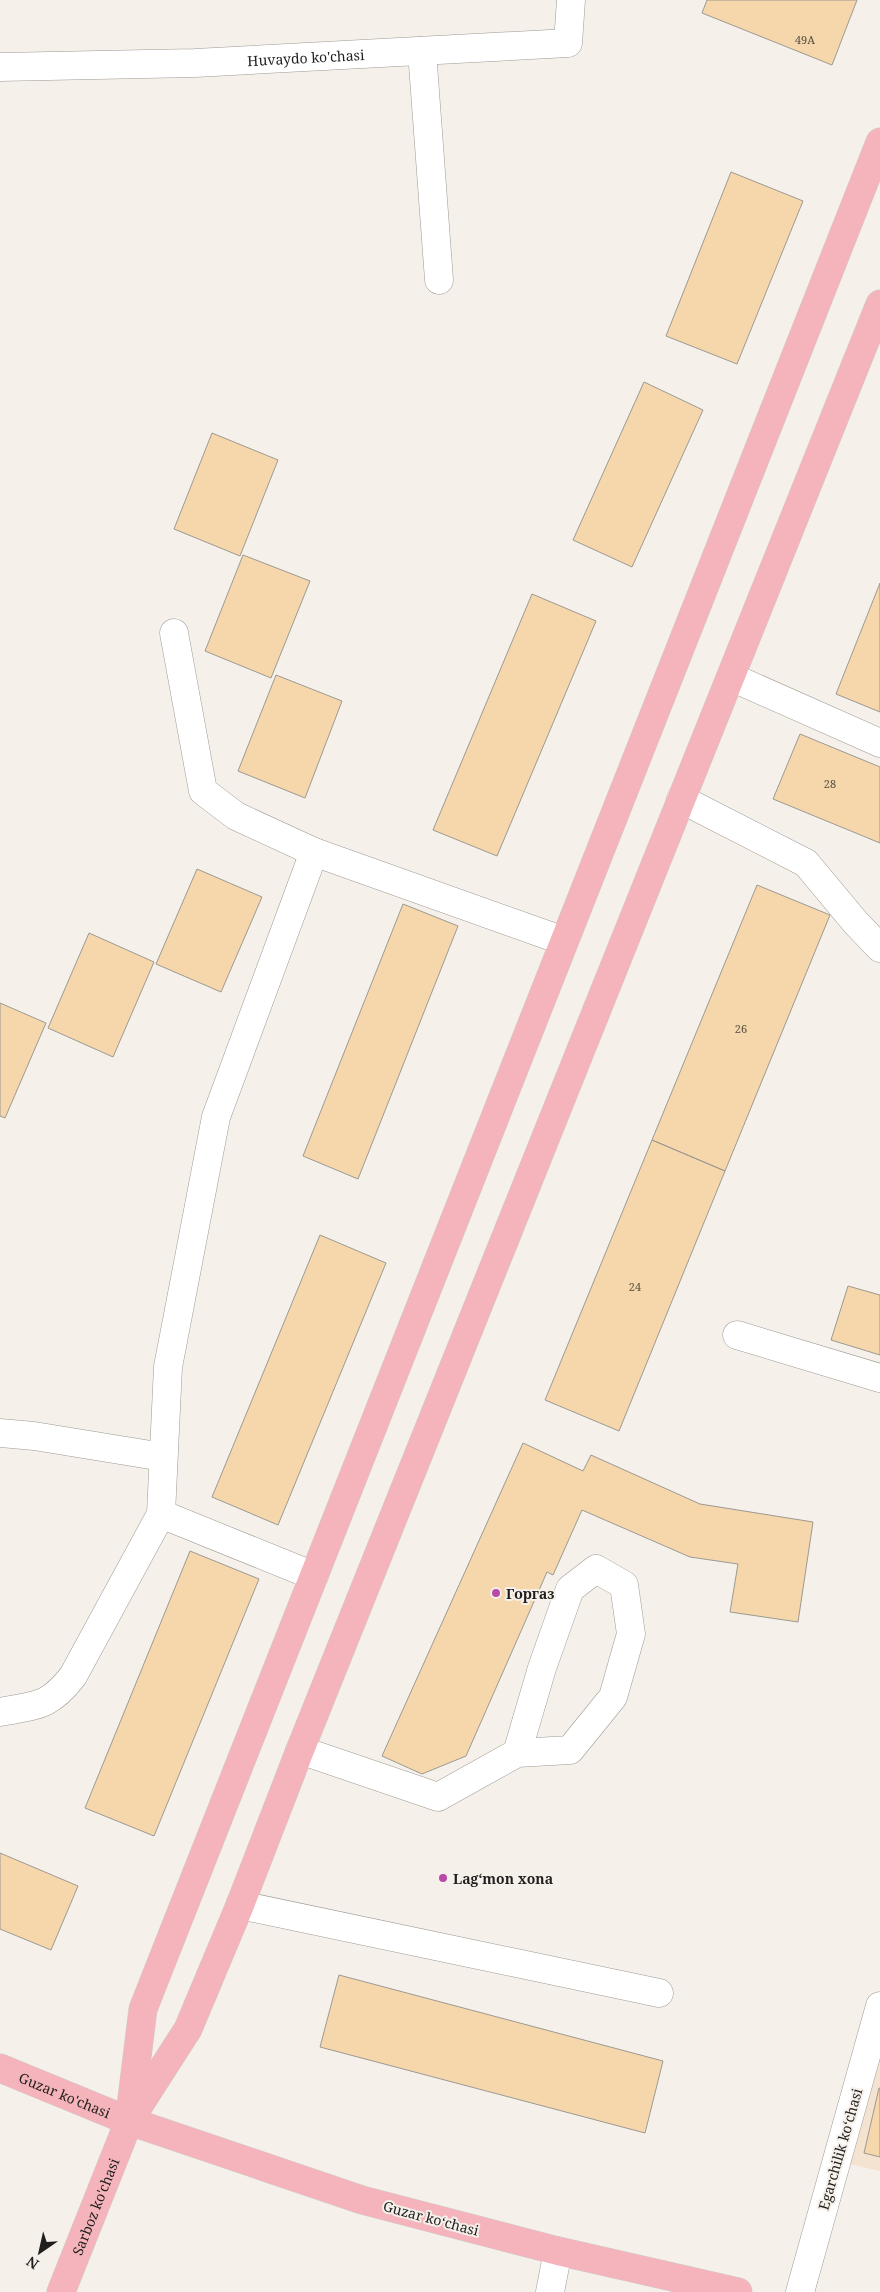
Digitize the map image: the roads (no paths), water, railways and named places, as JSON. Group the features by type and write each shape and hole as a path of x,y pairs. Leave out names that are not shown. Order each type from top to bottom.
{"main road":[{"path":"129,2121 143,2010 880,142"},
{"path":"129,2121 188,2029 240,1905 300,1750 880,304"},
{"name":"Guzar ko'chasi","path":"0,2068 129,2121"},
{"name":"Guzar koʻchasi","path":"129,2121 362,2200 558,2251 738,2292"},
{"name":"Sarboz ko'chasi","path":"61,2292 129,2121"}],"street":[{"name":"Huvaydo ko'chasi","path":"0,67 195,63 568,43 571,0"},
{"path":"422,51 439,280"},
{"path":"174,632 204,791 236,816 314,852 564,941"},
{"path":"730,677 880,743"},
{"path":"681,799 806,863 880,948"},
{"path":"0,1712 42,1704 59,1694 73,1676 161,1514 168,1368 216,1117 314,852"},
{"path":"737,1335 880,1378"},
{"path":"0,1433 34,1436 163,1457"},
{"path":"161,1514 314,1576"},
{"path":"300,1750 438,1797 517,1753 570,1750 613,1698 631,1634 624,1585 596,1569 570,1590 542,1668 517,1753"},
{"path":"240,1905 659,1993"},
{"name":"Egarchilik koʻchasi","path":"800,2292 880,2006"},
{"path":"550,2292 558,2251"}],"place":[{"name":"Горгаз","path":"496,1593"},
{"name":"Lagʻmon xona","path":"443,1878"}]}
